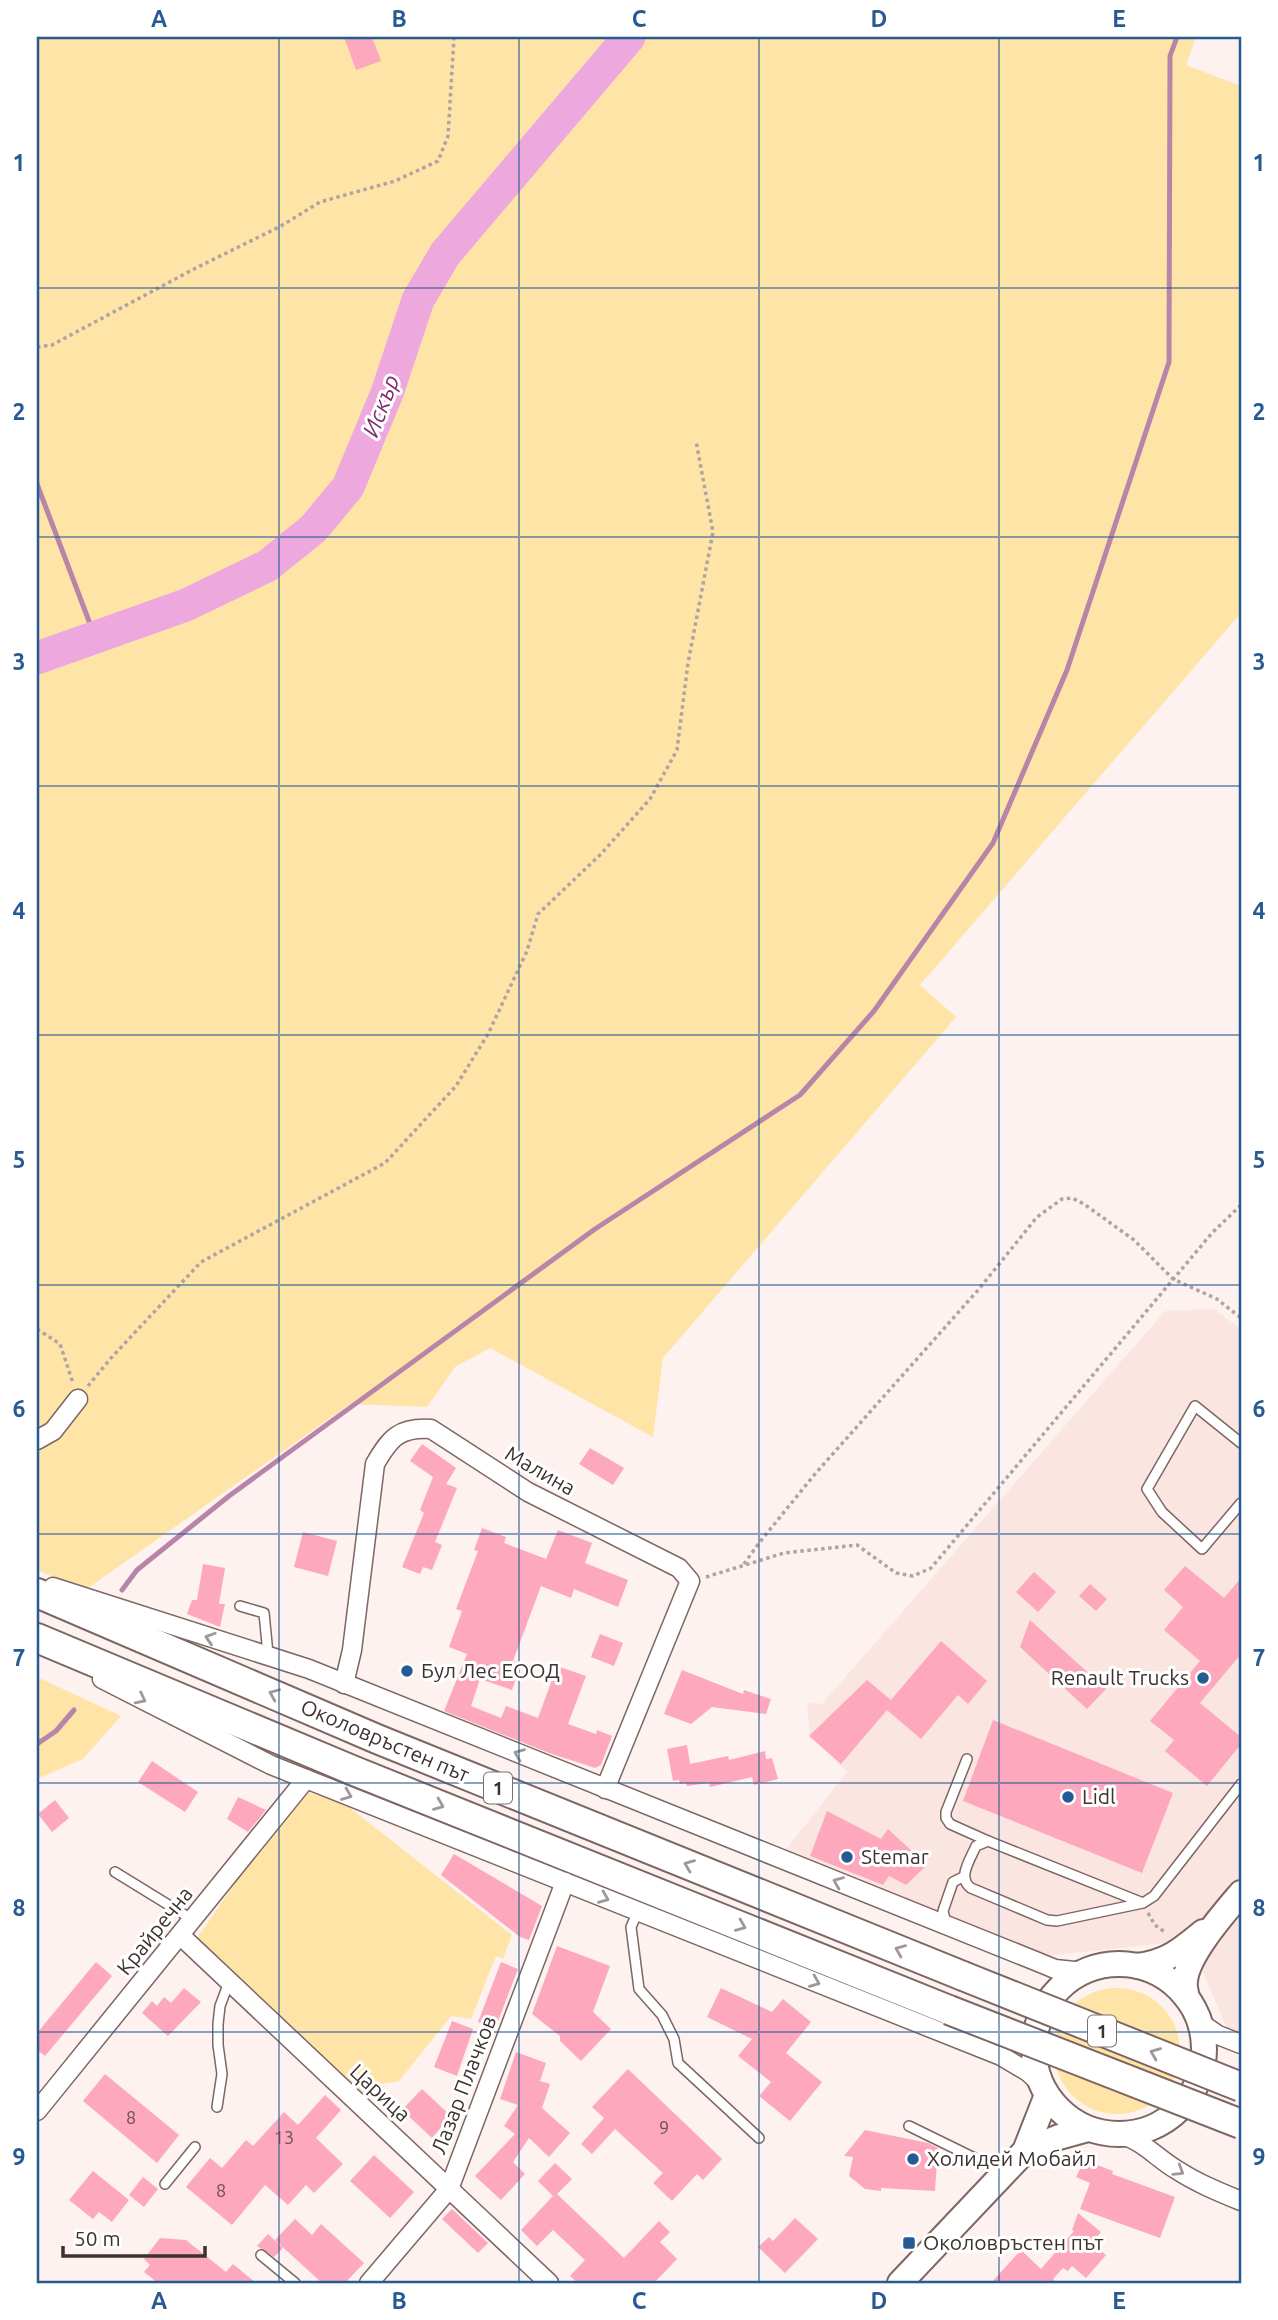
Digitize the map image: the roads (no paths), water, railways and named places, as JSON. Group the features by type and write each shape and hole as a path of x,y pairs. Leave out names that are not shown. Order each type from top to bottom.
{"highway":[{"name":"Околовръстен път","path":"37,1593 377,1739 1241,2087"},
{"name":"Околовръстен път","path":"37,1638 352,1770 949,2010 1241,2124"}],"main road":[{"path":"1043,2089 1073,2122 1088,2129 1122,2135 1139,2133 1153,2127 1186,2102 1202,2068 1202,2034 1187,1998 1184,1982 1188,1967 1241,1892"},
{"path":"1025,2151 1043,2089 1034,2044 1035,2029 1043,2010 1060,1987 1084,1972 1112,1965 1159,1963 1184,1947 1223,1915"},
{"path":"1137,1966 1153,1970 1172,1982 1187,1998"},
{"path":"901,2283 1025,2151 1088,2129"}],"street":[{"path":"37,1440 53,1431 78,1399"},
{"name":"Малина","path":"344,1684 352,1650 375,1464 387,1443 400,1433 415,1428 431,1429 528,1492 679,1569 690,1581 605,1788"},
{"name":"Околовръстен път","path":"37,1582 344,1684 1055,1969 1084,1972"},
{"path":"37,1645 271,1765 1001,2056 1028,2072 1043,2089"},
{"name":"Крайречна","path":"37,2111 306,1779"},
{"name":"Лазар Плачков","path":"369,2283 449,2189 565,1882"},
{"name":"Царица","path":"181,1936 549,2283"},
{"path":"1198,2021 1219,2035 1241,2044"},
{"path":"1122,2135 1136,2141 1174,2169 1241,2201"}],"lane":[{"path":"1241,1443 1195,1406 1147,1489 1162,1513 1202,1549 1241,1503"},
{"path":"240,1605 264,1613 268,1654 272,1658"},
{"path":"967,1759 946,1812 950,1824 1143,1903"},
{"path":"988,1841 975,1846 963,1877 965,1883 1047,1920 1068,1920 1143,1903 1154,1896 1241,1784"},
{"path":"115,1872 193,1920"},
{"path":"947,1926 944,1908 953,1882 963,1877"},
{"path":"638,1911 631,1927 639,1989 662,2015 674,2039 678,2063 759,2138"},
{"path":"217,2107 222,2074 218,2024 220,2006 229,1982"},
{"path":"909,2126 1005,2173"},
{"path":"165,2184 195,2147"},
{"path":"261,2255 295,2283"}],"waterway":[{"name":"Искър","path":"37,658 186,605 267,566 313,529 348,487 387,393 418,300 445,254 629,37"},
{"path":"122,1590 137,1570 229,1496 595,1229 800,1095 874,1011 993,843 1067,670 1169,362 1170,56 1177,37"},
{"path":"37,484 95,637"},
{"path":"37,1744 56,1731 74,1710"}],"place":[{"name":"Бул Лес ЕООД","path":"407,1671"},
{"name":"Renault Trucks","path":"1203,1678"},
{"name":"Lidl","path":"1068,1797"},
{"name":"Stemar","path":"847,1857"},
{"name":"Холидей Мобайл","path":"913,2159"},
{"name":"Околовръстен път","path":"909,2243"}]}
